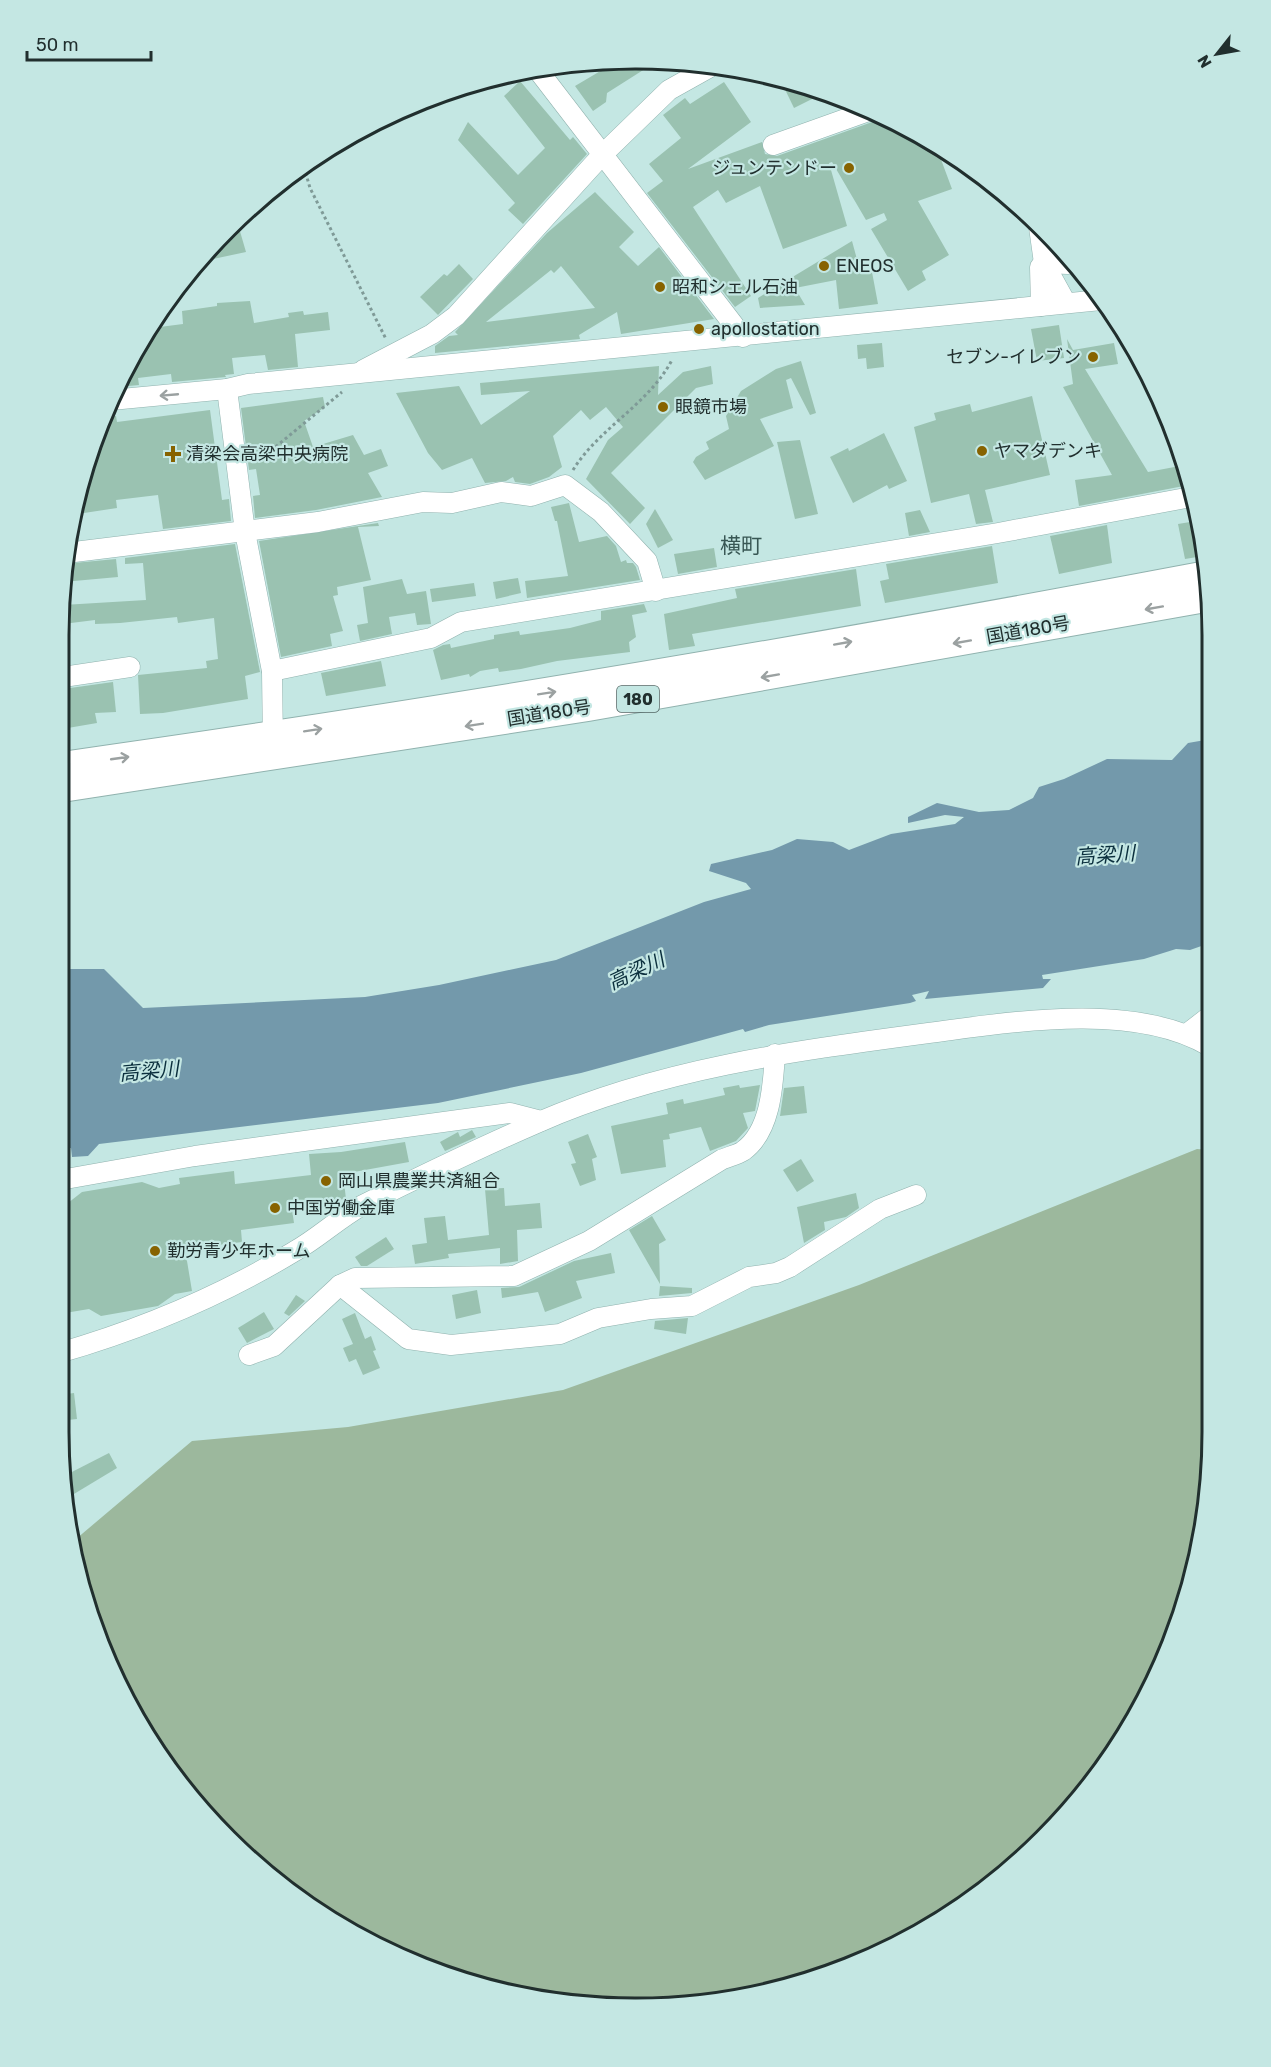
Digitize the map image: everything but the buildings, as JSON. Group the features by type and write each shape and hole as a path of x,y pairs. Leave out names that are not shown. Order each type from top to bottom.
{"highway":[{"name":"国道180号","path":"69,787 585,687 905,632 1199,577"},
{"name":"国道180号","path":"69,765 273,747 588,707 1201,599"}],"street":[{"path":"352,375 432,334 456,316 602,155 669,90 700,73"},
{"path":"543,77 742,337"},
{"path":"773,145 858,115"},
{"path":"1041,240 1044,262 1066,303"},
{"path":"1041,306 1040,267 1044,262"},
{"path":"1044,262 1062,264"},
{"path":"121,399 227,389 248,384 1092,301"},
{"path":"227,389 245,532 272,671 273,747"},
{"path":"76,552 318,522 423,502 452,502 501,492 531,495 565,485 601,512 647,561 656,591"},
{"path":"272,671 431,638 461,622 998,533 1185,498"},
{"path":"69,676 130,667"},
{"path":"69,1350 123,1334 239,1283 297,1250 358,1208 541,1121 663,1078 775,1054 1006,1023 1095,1019 1153,1023 1188,1033 1202,1042"},
{"path":"1188,1033 1202,1022"},
{"path":"249,1355 274,1346 340,1285 355,1278 514,1276 589,1241 721,1160 743,1151 760,1130 770,1101 775,1054"},
{"path":"69,1178 195,1156 510,1113 541,1121"},
{"path":"340,1285 408,1340 451,1345 560,1334 598,1318 651,1309 692,1306 749,1277 776,1273 790,1267 880,1209 916,1195"}],"path":[{"path":"306,175 310,188 393,354"},
{"path":"565,485 590,446 640,401 664,375 678,342"},
{"path":"236,464 273,449 302,427 341,394 352,375"}],"green space":[{"path":"1197,1149 1202,1149 1201,1469 1191,1542 1172,1614 1144,1682 1107,1746 1085,1776 1036,1832 980,1881 950,1903 886,1940 852,1955 782,1979 746,1987 673,1997 636,1998 598,1997 525,1987 489,1979 419,1955 385,1940 321,1903 291,1881 235,1832 186,1776 164,1746 127,1682 112,1648 88,1578 79,1536 192,1441 348,1427 563,1390 859,1285"}],"water":[{"name":"高梁川","path":"1202,741 1202,946 1190,950 1176,949 1144,959 1042,975 1043,979 1051,979 1043,988 925,999 929,991 912,995 916,1001 910,1003 769,1025 745,1032 743,1029 581,1073 438,1103 99,1144 88,1156 72,1157 71,1148 69,1148 69,969 104,969 143,1008 365,997 439,985 556,960 704,902 751,889 746,883 709,871 711,864 772,850 797,839 833,842 849,850 891,834 955,824 964,817 945,815 908,823 908,817 937,803 979,812 1009,810 1033,798 1039,787 1064,779 1107,759 1172,760 1188,743"}],"place":[{"name":"ジュンテンドー","path":"849,168"},
{"name":"ENEOS","path":"824,266"},
{"name":"昭和シェル石油","path":"660,287"},
{"name":"apollostation","path":"699,329"},
{"name":"セブン-イレブン","path":"1093,357"},
{"name":"眼鏡市場","path":"663,407"},
{"name":"ヤマダデンキ","path":"982,451"},
{"name":"清梁会高梁中央病院","path":"173,454"},
{"name":"岡山県農業共済組合","path":"326,1181"},
{"name":"中国労働金庫","path":"275,1208"},
{"name":"勤労青少年ホーム","path":"155,1251"}],"district":[{"name":"横町","path":"741,546"}]}
